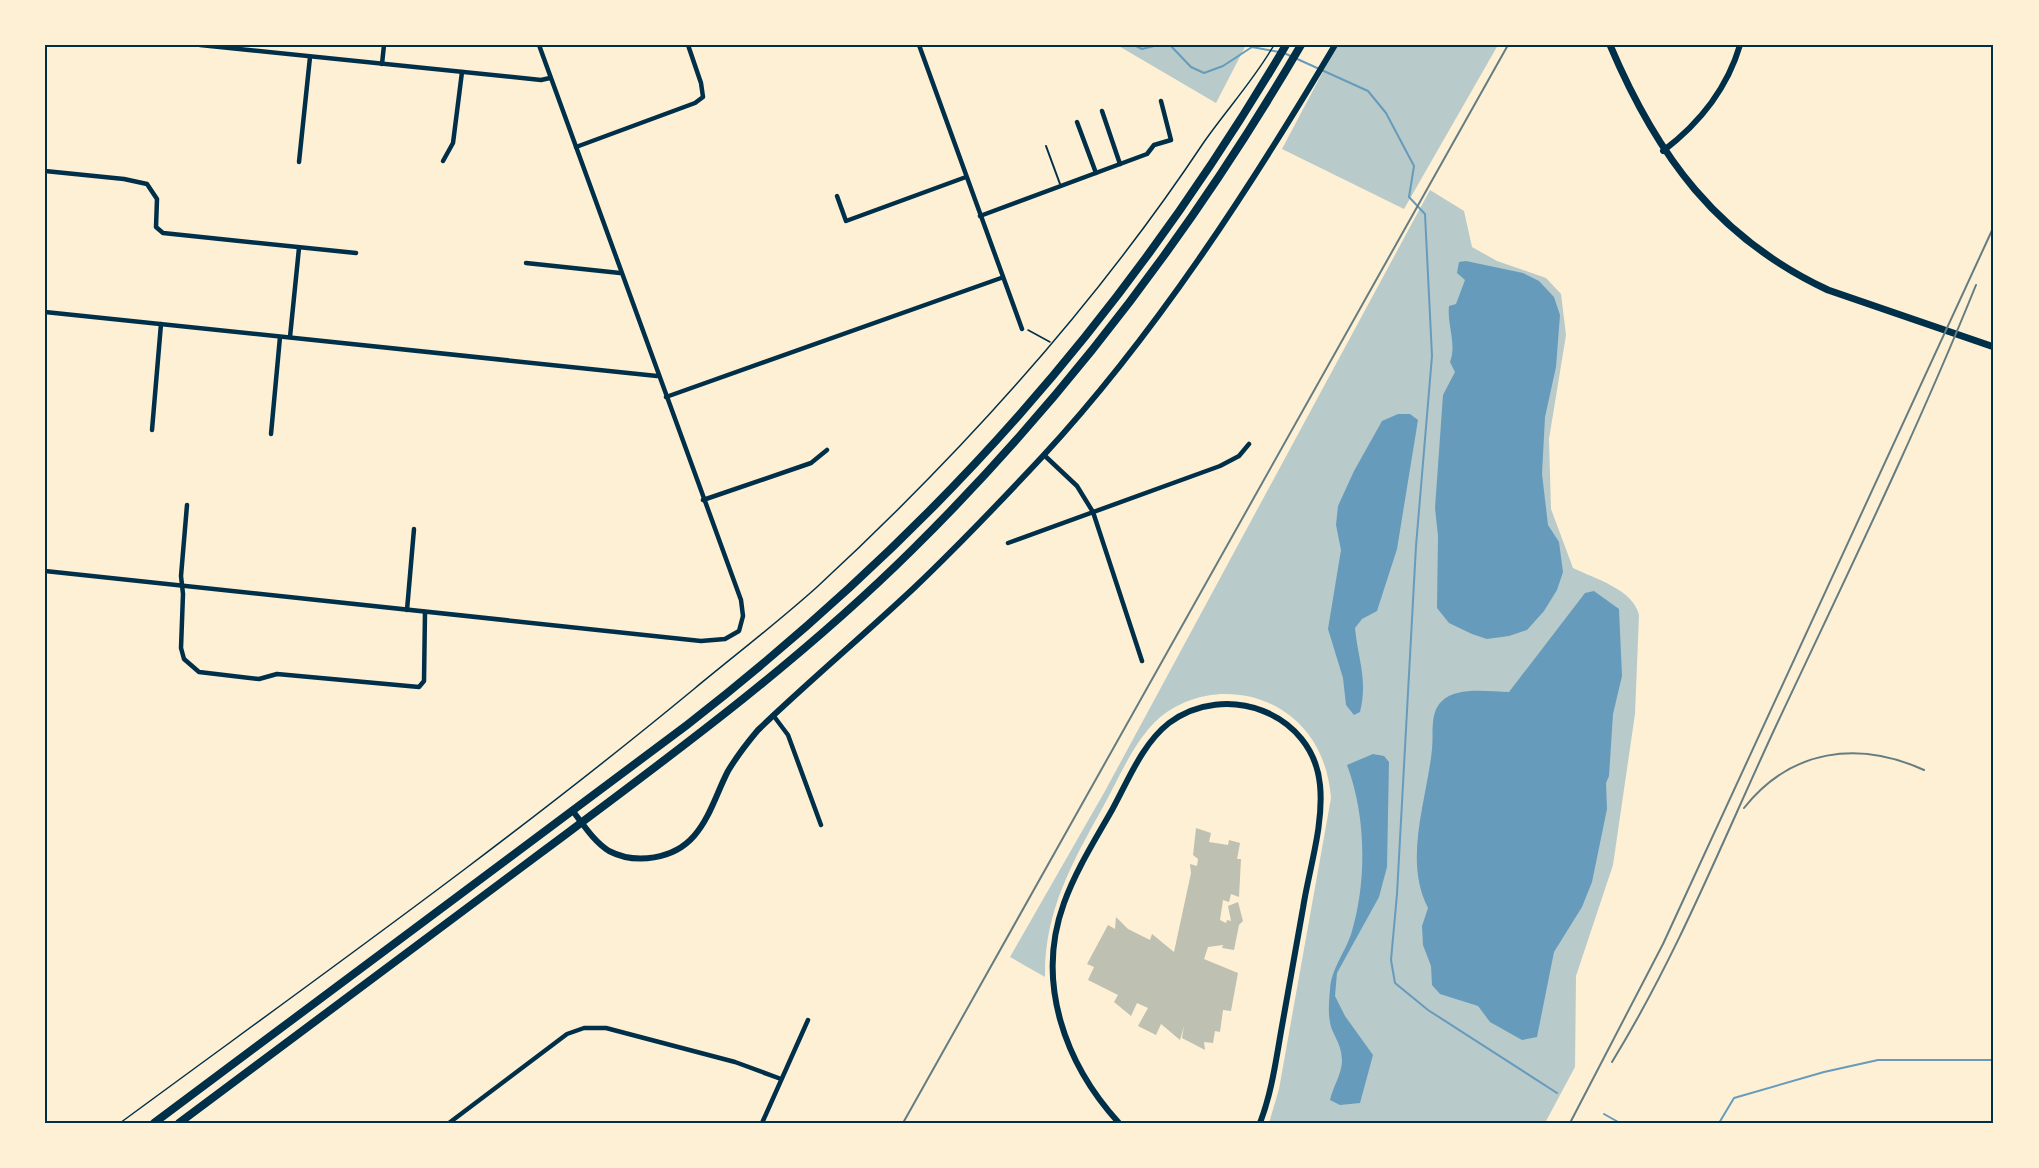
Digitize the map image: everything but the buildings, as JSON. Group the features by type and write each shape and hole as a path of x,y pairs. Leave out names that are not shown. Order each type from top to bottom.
{"highway":[{"path":"154,1123 687,725 812,623 883,559 985,456 1076,351 1131,281 1185,205 1286,45"},
{"path":"179,1123 700,733 812,641 892,569 979,482 1054,398 1148,281 1215,185 1301,45"}],"main road":[{"path":"1610,45 1634,98 1664,151 1715,214 1755,248 1787,269 1853,300 1994,347"}],"street":[{"path":"200,45 462,72 550,78"},
{"path":"382,64 384,45"},
{"path":"45,571 701,641 725,639 739,631 743,621 742,605 538,45"},
{"path":"576,147 695,103 703,97 701,83 688,45"},
{"path":"919,45 1001,278 1022,329"},
{"path":"1664,151 1691,127 1714,100 1740,45"},
{"path":"572,810 581,823 608,850 622,856 645,858 672,852 693,836 743,747 773,716 915,586 1044,455 1185,279 1247,187 1334,48"},
{"path":"299,162 310,57"},
{"path":"443,161 453,143 462,72"},
{"path":"980,216 1147,154 1154,145 1166,143 1173,138 1161,100"},
{"path":"1102,111 1120,164"},
{"path":"1077,122 1096,173"},
{"path":"45,171 124,179 147,184 157,199 156,227 163,233 356,253"},
{"path":"837,196 846,221 966,177"},
{"path":"290,338 299,248"},
{"path":"526,263 620,273"},
{"path":"666,397 1001,278"},
{"path":"45,312 657,376"},
{"path":"152,430 161,324"},
{"path":"271,434 280,337"},
{"path":"1008,543 1230,462 1249,444"},
{"path":"703,500 811,463 827,450"},
{"path":"1044,455 1077,486 1093,512 1142,661"},
{"path":"187,505 181,648 186,662 199,672 259,679 277,674 419,687 424,681 425,612"},
{"path":"406,609 414,529"},
{"path":"1119,1123 1081,1074 1059,1018 1054,959 1063,906 1080,866 1156,735 1184,713 1216,703 1234,703 1258,708 1291,728 1310,752 1320,783 1319,817 1295,956 1270,1090 1260,1123"},
{"path":"773,716 788,735 821,825"},
{"path":"762,1123 808,1020"},
{"path":"449,1123 567,1034 584,1028 606,1028 735,1062 781,1079"}],"lane":[{"path":"1046,146 1061,187"}],"path":[{"path":"1258,74 1274,45"},
{"path":"1022,329 1051,343"}],"shaded area":[{"path":"1117,45 1246,45 1216,103"},
{"path":"1337,45 1498,45 1404,209 1282,149"},
{"path":"1430,190 1464,211 1472,247 1497,261 1546,278 1561,294 1566,335 1549,439 1551,509 1573,568 1621,592 1629,598 1639,615 1635,714 1613,865 1576,976 1575,1067 1545,1123 1269,1123 1279,1089 1331,798 1326,771 1317,748 1302,727 1282,710 1249,696 1232,694 1197,698 1165,713 1144,734 1125,764 1071,868 1049,931 1045,977 1010,957 1105,791"}],"water":[{"path":"1466,261 1523,273 1539,281 1554,297 1560,315 1556,367 1545,417 1542,474 1548,525 1559,542 1563,572 1557,590 1544,611 1527,630 1509,636 1487,639 1449,623 1437,608 1438,536 1435,508 1443,395 1455,372 1450,362 1453,348 1449,306 1456,304 1465,280 1457,273 1459,262"},
{"path":"1398,414 1410,414 1418,420 1397,549 1377,611 1362,619 1355,628 1363,689 1360,712 1354,715 1346,705 1343,678 1328,629 1341,550 1336,525 1338,506 1354,471 1382,421"},
{"path":"1594,591 1619,609 1622,676 1613,714 1609,776 1606,783 1607,809 1592,882 1582,907 1554,952 1537,1037 1522,1040 1490,1022 1478,1006 1440,994 1432,985 1431,966 1423,945 1422,926 1428,908 1417,870 1417,850 1432,749 1435,711 1442,701 1456,693 1509,692 1585,593"},
{"path":"1373,754 1384,756 1389,762 1387,867 1379,897 1337,973 1335,996 1345,1016 1373,1055 1360,1103 1340,1105 1330,1100 1342,1061 1330,1022 1331,982 1352,931 1362,869 1358,805 1347,765"}],"waterway":[{"path":"1134,45 1142,49 1158,45"},
{"path":"1170,45 1191,67 1204,73 1223,66 1252,47 1279,52"},
{"path":"1284,53 1368,91 1386,113 1414,166 1409,197 1425,214 1432,356 1416,546 1397,894 1391,960 1395,983 1428,1010 1557,1093"},
{"path":"1719,1123 1734,1098 1824,1072 1878,1060 1994,1060"},
{"path":"1604,1114 1620,1123"}],"railway":[{"path":"903,1123 1508,45"},
{"path":"1570,1123 1663,944 1994,226"},
{"path":"1612,1062 1658,981 1698,897 1904,453 1976,285"},
{"path":"1744,808 1763,788 1783,773 1804,762 1827,756 1850,753 1875,755 1924,770"}]}
